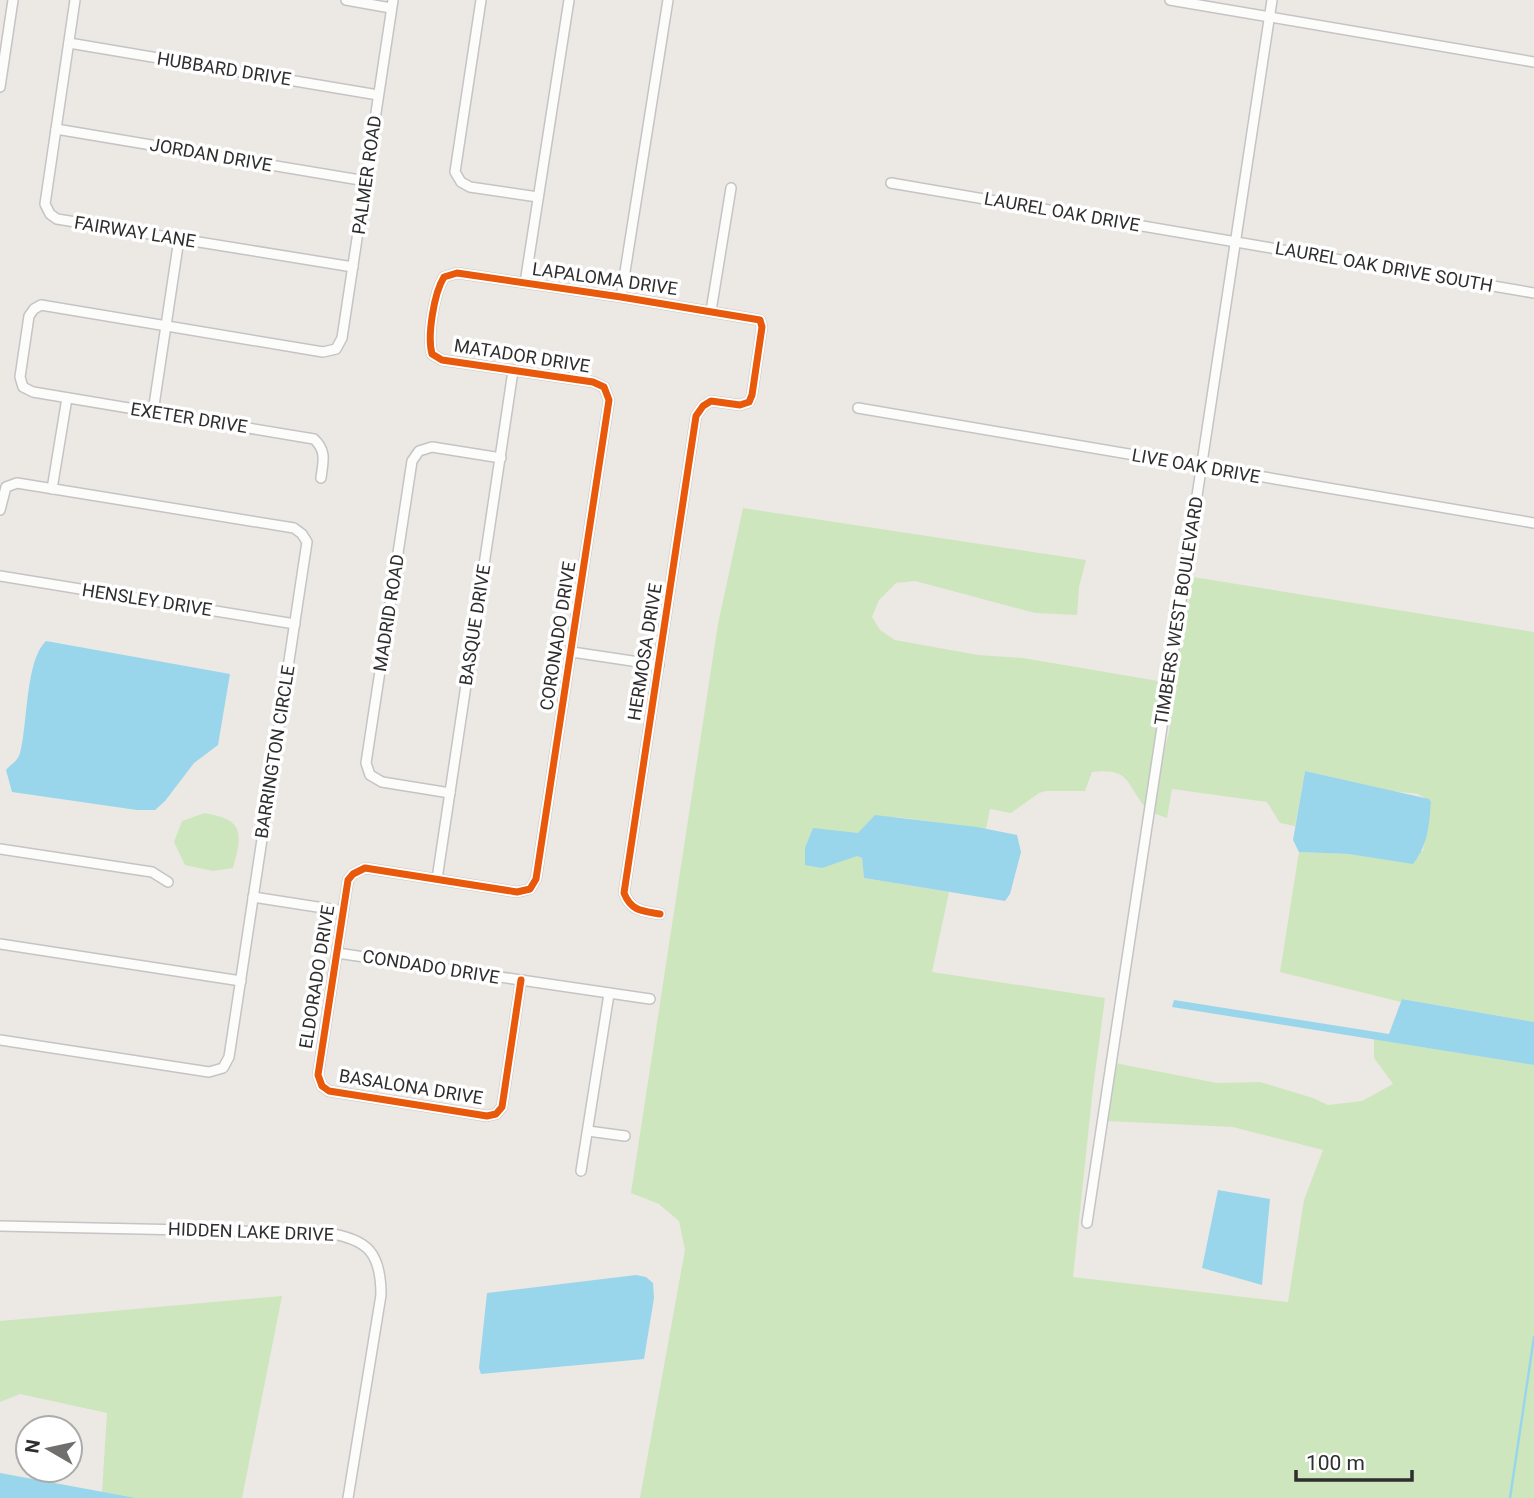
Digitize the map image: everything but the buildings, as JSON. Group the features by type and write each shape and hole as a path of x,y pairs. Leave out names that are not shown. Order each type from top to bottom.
{"street":[{"path":"0,87 13,0"},
{"name":"FAIRWAY LANE","path":"75,0 45,204 50,214 57,219 353,267"},
{"path":"346,0 392,4"},
{"path":"481,0 455,172 461,182 470,187 538,197"},
{"path":"525,283 569,0"},
{"path":"621,297 668,0"},
{"path":"1170,0 1534,62"},
{"name":"TIMBERS WEST BOULEVARD","path":"1087,1223 1272,0"},
{"name":"PALMER ROAD","path":"166,326 323,352 336,349 342,338 392,4"},
{"name":"HUBBARD DRIVE","path":"69,43 378,95"},
{"name":"JORDAN DRIVE","path":"56,129 366,181"},
{"name":"LAUREL OAK DRIVE","path":"891,183 1234,241"},
{"path":"711,311 731,188"},
{"path":"153,412 179,239"},
{"name":"LAUREL OAK DRIVE SOUTH","path":"1234,241 1534,293"},
{"name":"LAPALOMA DRIVE","path":"444,277 457,273 760,320 762,327 749,402 740,405 711,401 703,406"},
{"name":"MATADOR DRIVE","path":"444,277 438,287 434,310 429,345 432,355 442,360 593,382 604,387"},
{"name":"EXETER DRIVE","path":"166,326 41,305 29,316 20,377 23,387 33,392 314,439 321,445 324,453 321,478"},
{"name":"BASQUE DRIVE","path":"437,879 513,371"},
{"name":"CORONADO DRIVE","path":"437,879 517,892 530,889 536,879 609,400 604,387"},
{"path":"52,489 67,398"},
{"name":"HERMOSA DRIVE","path":"660,914 636,910 628,903 624,893 696,416 703,406"},
{"name":"LIVE OAK DRIVE","path":"859,408 1534,523"},
{"name":"MADRID ROAD","path":"450,793 382,782 370,775 366,763 412,461 419,452 432,447 500,458"},
{"name":"BARRINGTON CIRCLE","path":"0,509 6,487 17,483 293,528 302,534 307,542 229,1057 223,1068 209,1072 0,1040"},
{"name":"HENSLEY DRIVE","path":"0,576 295,624"},
{"path":"572,652 659,665"},
{"path":"0,849 152,872 169,882"},
{"name":"ELDORADO DRIVE","path":"322,1086 318,1075 348,880 365,868 437,879"},
{"path":"253,897 343,911"},
{"path":"0,944 241,981"},
{"name":"CONDADO DRIVE","path":"337,953 650,999"},
{"name":"BASALONA DRIVE","path":"322,1086 329,1091 487,1116 496,1114 502,1107 521,980"},
{"path":"581,1171 609,994"},
{"path":"588,1131 625,1136"},
{"name":"HIDDEN LAKE DRIVE","path":"0,1226 327,1233 349,1236 366,1246 377,1262 381,1276 381,1295 348,1498"}],"green space":[{"path":"743,508 1086,560 1079,587 1077,615 1035,613 915,581 896,583 879,600 872,617 880,630 895,640 1164,682 1145,807 1120,775 1114,772 1092,772 1085,791 1039,793 1011,813 990,809 986,829 897,817 867,826 858,833 857,856 862,858 864,878 949,892 932,972 1105,998 1073,1277 1288,1302 1304,1200 1323,1150 1233,1127 1107,1121 1115,1063 1217,1083 1260,1082 1328,1105 1362,1101 1393,1084 1374,1058 1374,1039 1534,1065 1534,1498 640,1498 685,1250 679,1221 659,1204 631,1193 718,624"},
{"path":"1193,577 1534,632 1534,1022 1403,999 1401,1002 1280,972 1299,852 1349,854 1423,851 1431,802 1418,794 1392,791 1305,771 1295,826 1280,823 1267,802 1172,789 1167,818 1153,813 1169,732 1174,683"},
{"path":"205,813 228,820 237,830 239,838 233,868 213,871 185,865 174,842 182,821"},
{"path":"282,1296 242,1498 136,1498 102,1492 107,1413 20,1394 0,1402 0,1321"}],"water":[{"path":"46,641 230,674 218,745 194,763 155,810 137,810 12,792 6,770 20,753 34,663"},
{"path":"1305,771 1429,799 1431,802 1427,835 1413,864 1349,854 1299,852 1293,840"},
{"path":"875,815 977,827 1017,835 1021,852 1010,894 1005,901 864,878 862,858 857,856 822,868 805,865 805,848 813,828 858,833"},
{"path":"1402,999 1534,1022 1534,1065 1172,1007 1174,1000 1389,1034"},
{"path":"1218,1190 1270,1199 1262,1285 1202,1268"},
{"path":"636,1275 646,1277 653,1283 654,1298 644,1359 481,1374 479,1368 487,1293"},
{"path":"0,1473 14,1476 14,1484 60,1484 136,1498 0,1498"}],"waterway":[{"path":"1510,1498 1534,1337"}],"cycle path":[{"path":"521,980 502,1107 496,1114 487,1116 329,1091 322,1086 318,1075 348,880 353,874 365,868 517,892 530,889 536,879 609,400 604,387 593,382 442,360 432,354 432,315 444,277 457,273 760,320 762,327 749,402 740,405 711,401 703,406 696,416 624,893 634,907 660,914"}]}
